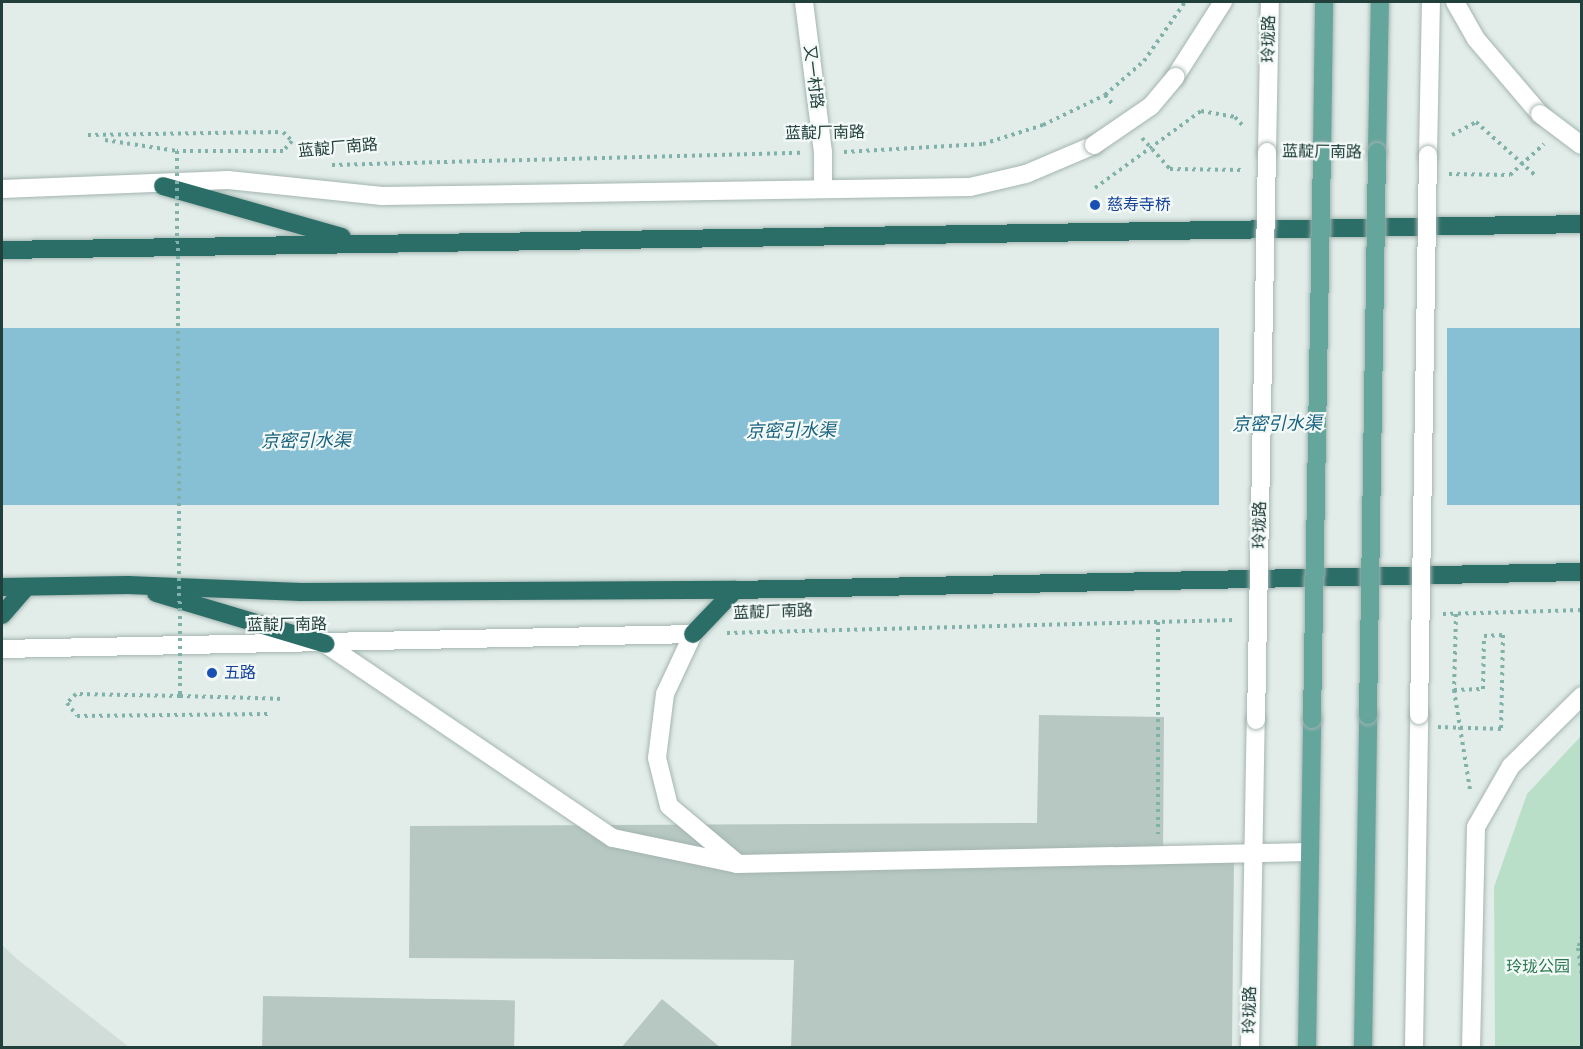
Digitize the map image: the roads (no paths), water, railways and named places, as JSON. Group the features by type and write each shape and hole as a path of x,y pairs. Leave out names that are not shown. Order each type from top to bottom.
{"highway":[{"path":"163,186 361,243"},
{"path":"2,250 1581,224"},
{"name":"蓝靛厂南路","path":"2,587 128,585 301,592 735,590 1581,572"},
{"path":"128,585 326,644"},
{"path":"2,615 26,587"},
{"path":"693,634 735,590"}],"main road":[{"path":"1307,1047 1324,2"},
{"path":"1363,1047 1380,2"}],"street":[{"name":"又一村路","path":"804,2 823,153 823,189"},
{"path":"2,189 163,186 228,180 382,196 970,187 1026,174 1094,145 1151,106 1175,77 1223,2"},
{"name":"玲珑路","path":"1250,1047 1270,2"},
{"path":"1414,1047 1431,2"},
{"path":"1455,2 1476,39 1540,114 1581,145"},
{"path":"693,634 665,694 657,758 669,806 737,864"},
{"name":"蓝靛厂南路","path":"2,649 326,644 693,634"},
{"path":"326,644 613,838 737,864 1310,852"},
{"path":"1471,1047 1476,826 1511,766 1581,696"}],"water":[{"name":"京密引水渠","path":"2,328 1581,328 1581,505 2,505"}],"place":[{"name":"慈寿寺桥","path":"1095,205"},
{"name":"五路","path":"212,673"}],"park label":[{"name":"玲珑公园","path":"1538,967"}]}
